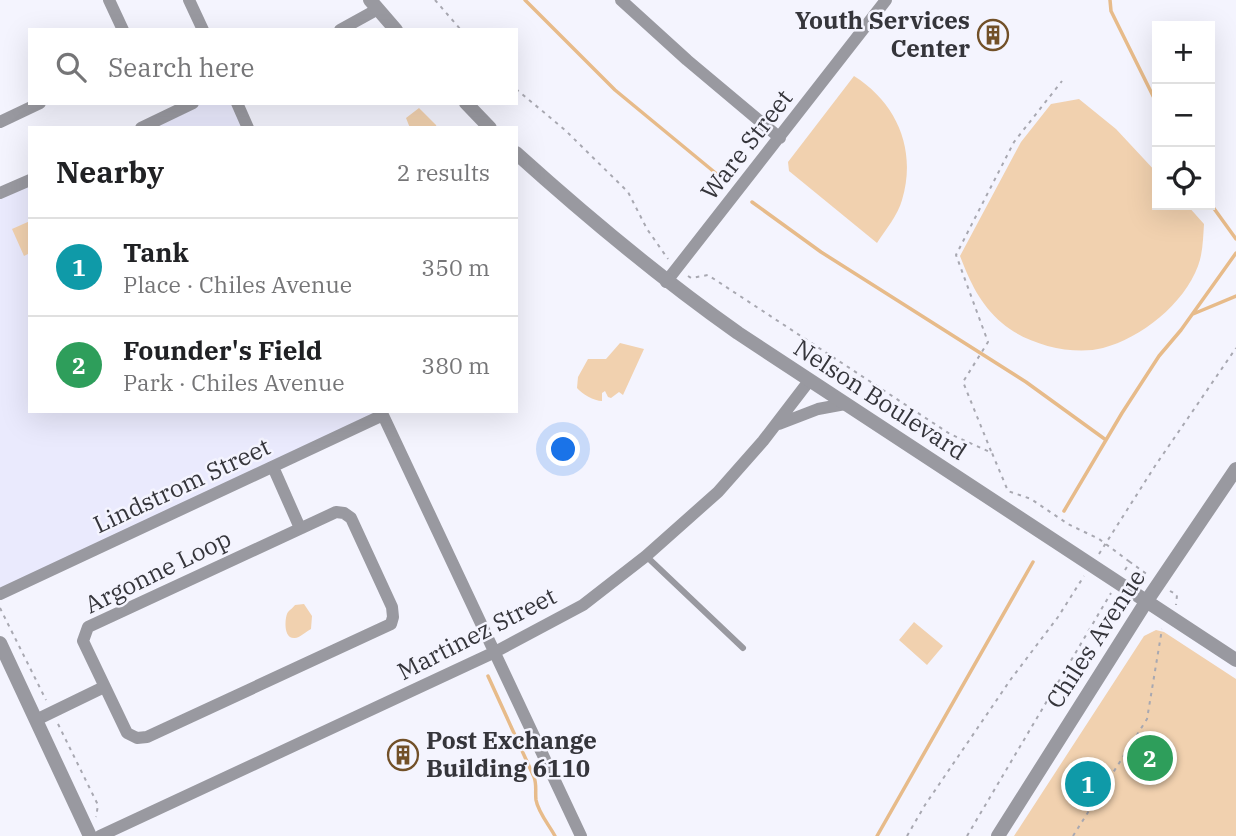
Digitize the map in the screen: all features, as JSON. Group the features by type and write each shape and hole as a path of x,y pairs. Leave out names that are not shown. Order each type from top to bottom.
{"street":[{"path":"109,0 122,28"},
{"path":"189,0 202,28"},
{"path":"621,0 780,138"},
{"name":"Ware Street","path":"666,282 886,0"},
{"path":"343,28 374,5 394,28"},
{"path":"0,122 36,105"},
{"path":"145,126 189,105"},
{"path":"238,105 247,126"},
{"path":"468,105 488,126"},
{"name":"Nelson Boulevard","path":"518,155 666,282 809,381 1236,660"},
{"path":"0,193 28,181"},
{"name":"Martinez Street","path":"100,836 495,652 583,605 646,556 718,492 776,425 809,381"},
{"path":"776,425 818,409 845,404"},
{"path":"382,413 581,836"},
{"name":"Lindstrom Street","path":"0,594 382,413"},
{"path":"272,467 300,528"},
{"name":"Chiles Avenue","path":"998,836 1146,601 1236,469"},
{"name":"Argonne Loop","path":"336,512 351,518 392,607 393,617 388,627 147,737 137,738 127,733 83,641 88,627 300,528 336,512"},
{"path":"0,643 90,836"},
{"path":"36,720 104,687"}],"lane":[{"path":"646,556 743,648"}],"path":[{"path":"435,0 459,28"},
{"path":"1062,81 1014,142 956,255 988,342 963,382 1008,491 1031,499 1068,524 1106,544 1130,562"},
{"path":"518,91 565,130 628,192 647,229 666,258 677,268 691,278 708,275 950,434 992,453"},
{"path":"907,836 925,805 1011,679 1058,617 1154,466 1236,348"},
{"path":"1073,836 1147,719 1162,630 1170,617"}],"shaded area":[{"path":"854,76 882,100 900,129 905,146 906,181 902,200 895,217 877,243 789,171 788,162"},
{"path":"1079,99 1116,129 1152,168 1152,210 1191,210 1204,224 1198,266 1183,293 1160,318 1146,328 1103,348 1064,349 1036,342 1012,330 1002,323 976,292 960,256 1021,142 1051,104"},
{"path":"189,105 238,105 247,126 145,126"},
{"path":"419,108 436,126 409,126 406,118"},
{"path":"28,180 28,413 377,413 0,594 0,193"},
{"path":"28,222 28,254 24,256 12,229"},
{"path":"620,343 644,349 623,395 619,392 611,398 605,391 602,393 602,401 582,393 577,388 578,377 588,359 606,359"},
{"path":"304,604 312,616 311,629 299,637 291,637 286,628 287,614 295,605"},
{"path":"914,622 943,646 927,665 899,640"},
{"path":"1156,630 1164,632 1236,679 1236,836 1014,836 1144,636"}],"waterway":[{"path":"525,0 615,90 724,180"},
{"path":"1110,0 1111,11 1152,94"},
{"path":"752,202 821,252 1026,382 1106,440"},
{"path":"1215,210 1236,239"},
{"path":"1064,511 1159,356 1236,253"},
{"path":"1193,314 1236,296"},
{"path":"877,836 1033,562"},
{"path":"488,676 534,777 539,809 555,836"}],"place":[{"name":"Youth Services Center","path":"993,35"},
{"name":"Post Exchange Building 6110","path":"403,755"},
{"name":"Founder's Field","path":"1150,758"},
{"name":"Tank","path":"1088,784"}]}
